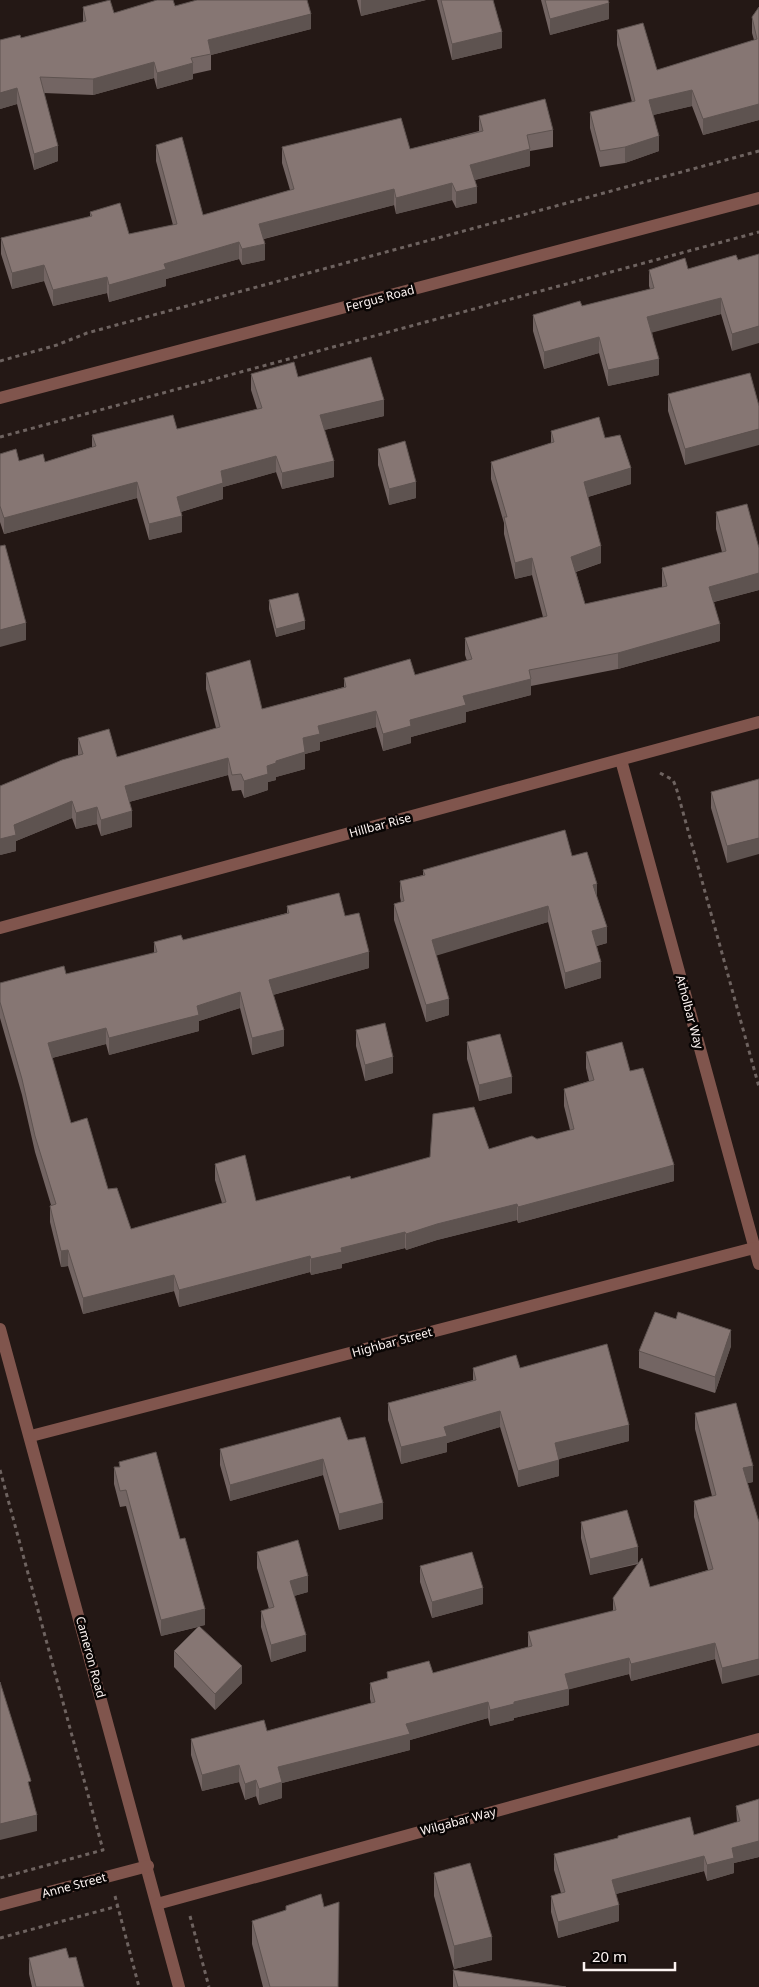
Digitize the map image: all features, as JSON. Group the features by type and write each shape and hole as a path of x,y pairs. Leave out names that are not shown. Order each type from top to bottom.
{"street":[{"name":"Fergus Road","path":"0,398 759,198"},
{"name":"Hillbar Rise","path":"0,928 759,722"},
{"name":"Atholbar Way","path":"622,760 759,1264"},
{"name":"Highbar Street","path":"31,1436 754,1248"},
{"name":"Cameron Road","path":"0,1329 148,1866 179,1987"},
{"name":"Wilgabar Way","path":"157,1904 759,1739"},
{"name":"Anne Street","path":"0,1905 148,1866"}],"path":[{"path":"0,361 57,345 87,333 759,151"},
{"path":"0,437 759,232"},
{"path":"658,772 667,775 676,787 759,1087"},
{"path":"0,1470 103,1850 0,1878"},
{"path":"110,1876 139,1987"},
{"path":"184,1896 209,1987"},
{"path":"0,1938 118,1906"}],"building":[{"path":"110,0 114,13 157,0 173,0 175,6 197,0 307,0 311,14 208,40 211,54 191,58 193,63 157,73 154,62 93,79 40,77 58,146 34,154 17,88 0,93 0,40 20,35 21,38 86,21 83,7"},
{"path":"441,0 493,0 502,32 452,44"},
{"path":"545,0 608,0 609,3 550,19"},
{"path":"759,7 759,104 703,119 692,90 649,100 659,136 625,147 600,151 590,112 635,101 617,30 643,23 657,70 757,39 752,17"},
{"path":"545,99 553,130 527,135 530,149 470,165 477,187 456,192 452,183 396,198 394,189 259,224 265,244 242,249 239,242 164,264 166,269 109,285 107,277 53,290 44,265 12,273 1,238 92,216 90,212 120,203 129,234 177,224 156,145 182,137 203,215 294,189 282,147 401,118 410,149 483,131 479,116"},
{"path":"759,254 759,326 732,334 721,298 647,317 659,359 608,370 599,337 544,352 533,315 580,301 582,306 654,288 649,270 685,258 688,269 736,255 738,260"},
{"path":"371,357 384,400 320,415 334,461 282,473 276,456 221,471 223,483 177,497 182,516 149,524 137,482 4,518 0,506 0,454 16,449 19,461 43,454 45,462 96,446 92,435 173,415 177,429 262,408 251,374 294,362 298,377"},
{"path":"750,373 759,406 759,429 685,449 668,394"},
{"path":"599,417 605,438 620,435 631,468 584,482 601,546 571,557 585,604 667,586 662,568 726,551 716,512 747,504 759,548 759,573 709,587 720,624 618,653 529,670 531,679 463,696 466,705 410,720 411,726 383,734 376,711 318,726 320,734 303,738 305,752 276,761 276,763 267,766 268,774 244,781 241,774 232,775 228,758 125,786 132,811 101,820 97,807 76,813 72,801 14,825 16,835 0,839 0,786 62,760 83,754 78,738 109,729 117,757 220,727 206,673 250,660 262,709 346,687 344,678 410,659 415,675 472,659 465,638 547,616 532,558 515,563 504,517 507,517 491,462 554,442 551,431"},
{"path":"405,441 416,482 389,489 378,449"},
{"path":"5,545 26,623 0,630 0,546"},
{"path":"298,593 305,621 276,629 269,600"},
{"path":"759,779 759,838 727,846 711,792"},
{"path":"565,830 572,856 587,852 597,884 593,885 607,927 592,931 601,962 565,973 548,906 432,940 449,999 426,1005 394,904 404,901 400,881 425,875 423,870"},
{"path":"339,893 345,916 359,913 369,952 269,980 284,1030 252,1038 240,992 197,1006 199,1015 109,1038 106,1028 48,1043 71,1123 87,1118 108,1189 117,1188 131,1229 226,1202 215,1164 245,1155 256,1201 350,1176 351,1179 430,1157 433,1114 474,1107 489,1149 532,1136 537,1139 574,1129 564,1089 594,1080 586,1052 622,1042 630,1071 643,1068 674,1165 518,1207 517,1204 437,1224 406,1234 405,1232 341,1248 342,1252 311,1259 310,1256 179,1290 174,1275 83,1298 68,1250 61,1251 50,1206 56,1204 35,1136 22,1079 0,1002 0,983 64,966 66,974 157,952 154,942 181,935 183,940 289,913 287,906"},
{"path":"385,1023 393,1057 365,1065 356,1030"},
{"path":"500,1034 512,1077 479,1085 467,1042"},
{"path":"655,1312 676,1319 678,1312 731,1330 715,1377 639,1351"},
{"path":"607,1344 629,1425 555,1443 559,1460 518,1471 500,1411 444,1427 447,1436 401,1447 388,1403 476,1380 473,1368 516,1355 520,1368"},
{"path":"736,1403 753,1466 743,1468 759,1522 759,1659 722,1668 715,1643 631,1664 629,1658 565,1674 569,1689 514,1702 514,1704 490,1710 488,1702 406,1724 410,1734 278,1767 282,1782 259,1789 256,1780 245,1784 239,1765 202,1775 191,1739 264,1720 267,1731 375,1702 370,1683 388,1678 387,1672 429,1661 433,1673 532,1646 528,1632 616,1610 613,1598 642,1558 650,1587 713,1569 694,1501 716,1495 695,1413"},
{"path":"340,1417 348,1440 365,1437 383,1503 339,1514 323,1459 230,1485 220,1449"},
{"path":"156,1452 180,1539 185,1538 205,1609 161,1620 126,1490 120,1491 114,1467 120,1467 119,1462"},
{"path":"627,1510 638,1547 590,1559 581,1522"},
{"path":"298,1540 308,1576 290,1581 306,1635 271,1645 261,1611 274,1607 257,1552"},
{"path":"472,1552 483,1588 432,1602 420,1566"},
{"path":"199,1626 242,1666 215,1694 174,1651"},
{"path":"0,1682 31,1781 28,1782 37,1815 0,1824"},
{"path":"759,1799 759,1841 732,1848 734,1858 707,1865 704,1856 612,1880 619,1905 558,1922 551,1896 565,1892 554,1854 690,1817 694,1835 740,1821 736,1806"},
{"path":"470,1863 492,1937 454,1946 434,1873"},
{"path":"321,1894 324,1907 339,1902 338,1987 270,1987 252,1921 286,1910 286,1906"},
{"path":"66,1948 69,1958 76,1957 84,1987 36,1987 29,1958"},
{"path":"453,1970 540,1983 566,1987 458,1987"}]}
